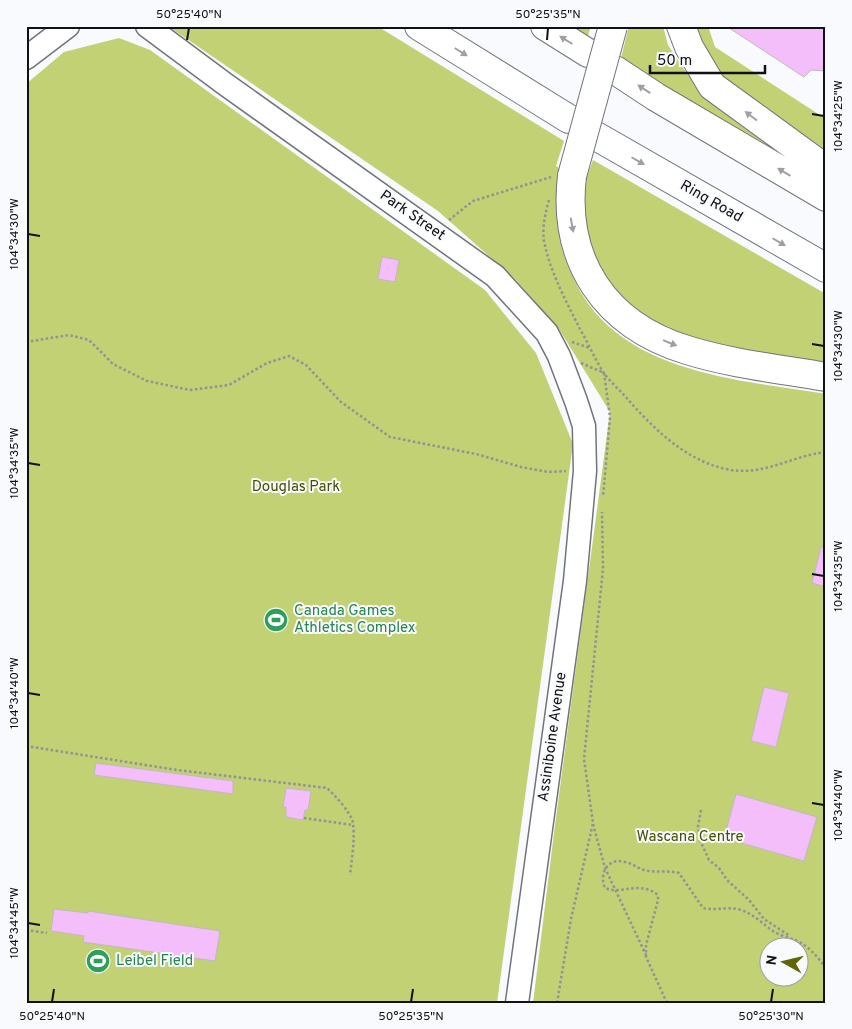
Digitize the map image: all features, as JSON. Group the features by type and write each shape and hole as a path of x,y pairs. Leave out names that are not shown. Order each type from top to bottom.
{"highway":[{"path":"419,26 569,119"},
{"path":"545,26 588,53"},
{"path":"613,26 565,175 570,196 575,243 583,265 593,284 632,323 661,340 686,350 724,359 826,377"},
{"path":"681,26 689,47 712,86 826,169"},
{"path":"615,70 656,97 826,197"},
{"name":"Ring Road","path":"596,136 826,268"}],"street":[{"path":"26,58 68,26"},
{"name":"Park Street","path":"147,26 225,84 495,276 547,333 558,356 584,426 585,471"},
{"name":"Assiniboine Avenue","path":"516,1003 575,581 585,471"}],"path":[{"path":"434,232 473,200 565,175"},
{"path":"550,194 543,228 544,241 557,281 604,373 662,434 688,453 725,469 752,471 826,452"},
{"path":"26,342 69,335 89,340 113,364 147,381 190,390 229,386 267,363 289,356 306,365 341,402 390,437 476,454 521,467 548,472 585,471"},
{"path":"602,503 610,417 604,373"},
{"path":"602,512 603,569 584,759 593,823 605,868 667,1003"},
{"path":"26,740 26,746 177,770 327,788 334,793 353,821 353,855 350,875"},
{"path":"701,810 698,826 700,840 708,860 719,868 727,880 764,919 789,936"},
{"path":"304,818 353,825"},
{"path":"557,1003 571,918 593,823"},
{"path":"646,957 646,945 658,895 647,888 626,888 612,891 605,888 602,882 602,874 611,863 625,862 643,870 679,873 703,908 712,910 731,908 741,910 762,921 771,930 786,936"},
{"path":"26,930 47,933"},
{"path":"810,949 815,953 826,969"}],"green space":[{"name":"Wascana Centre","path":"168,26 377,26 564,141 556,166 562,170 558,226 560,242 564,257 580,291 601,319 627,340 657,356 689,368 758,384 826,394 826,1003 533,1003 610,412 559,329 516,280 438,211"},
{"path":"568,26 591,26 587,39"},
{"path":"629,26 663,26 668,45 687,74 718,103 826,183 620,62"},
{"path":"688,26 708,26 715,47 826,119 826,150 725,79 698,48"},
{"name":"Douglas Park","path":"119,38 150,50 485,290 536,353 573,444 497,1003 26,1003 26,84 64,52"},
{"path":"593,160 826,294 826,368 674,338 608,293 582,234 583,187"}],"building":[{"path":"726,26 826,26 826,71 811,70 804,77"},
{"path":"382,257 399,260 395,282 378,279"},
{"path":"821,547 826,547 826,587 812,583"},
{"path":"764,687 789,693 776,747 751,741"},
{"path":"96,763 233,781 233,794 94,775"},
{"path":"286,788 311,791 308,810 305,810 303,820 286,817 286,807 283,807"},
{"path":"736,794 817,817 804,861 724,838"},
{"path":"54,909 88,913 88,911 220,931 215,961 83,942 84,936 51,931"}],"place":[{"name":"Canada Games Athletics Complex","path":"276,620"},
{"name":"Leibel Field","path":"98,961"}]}
